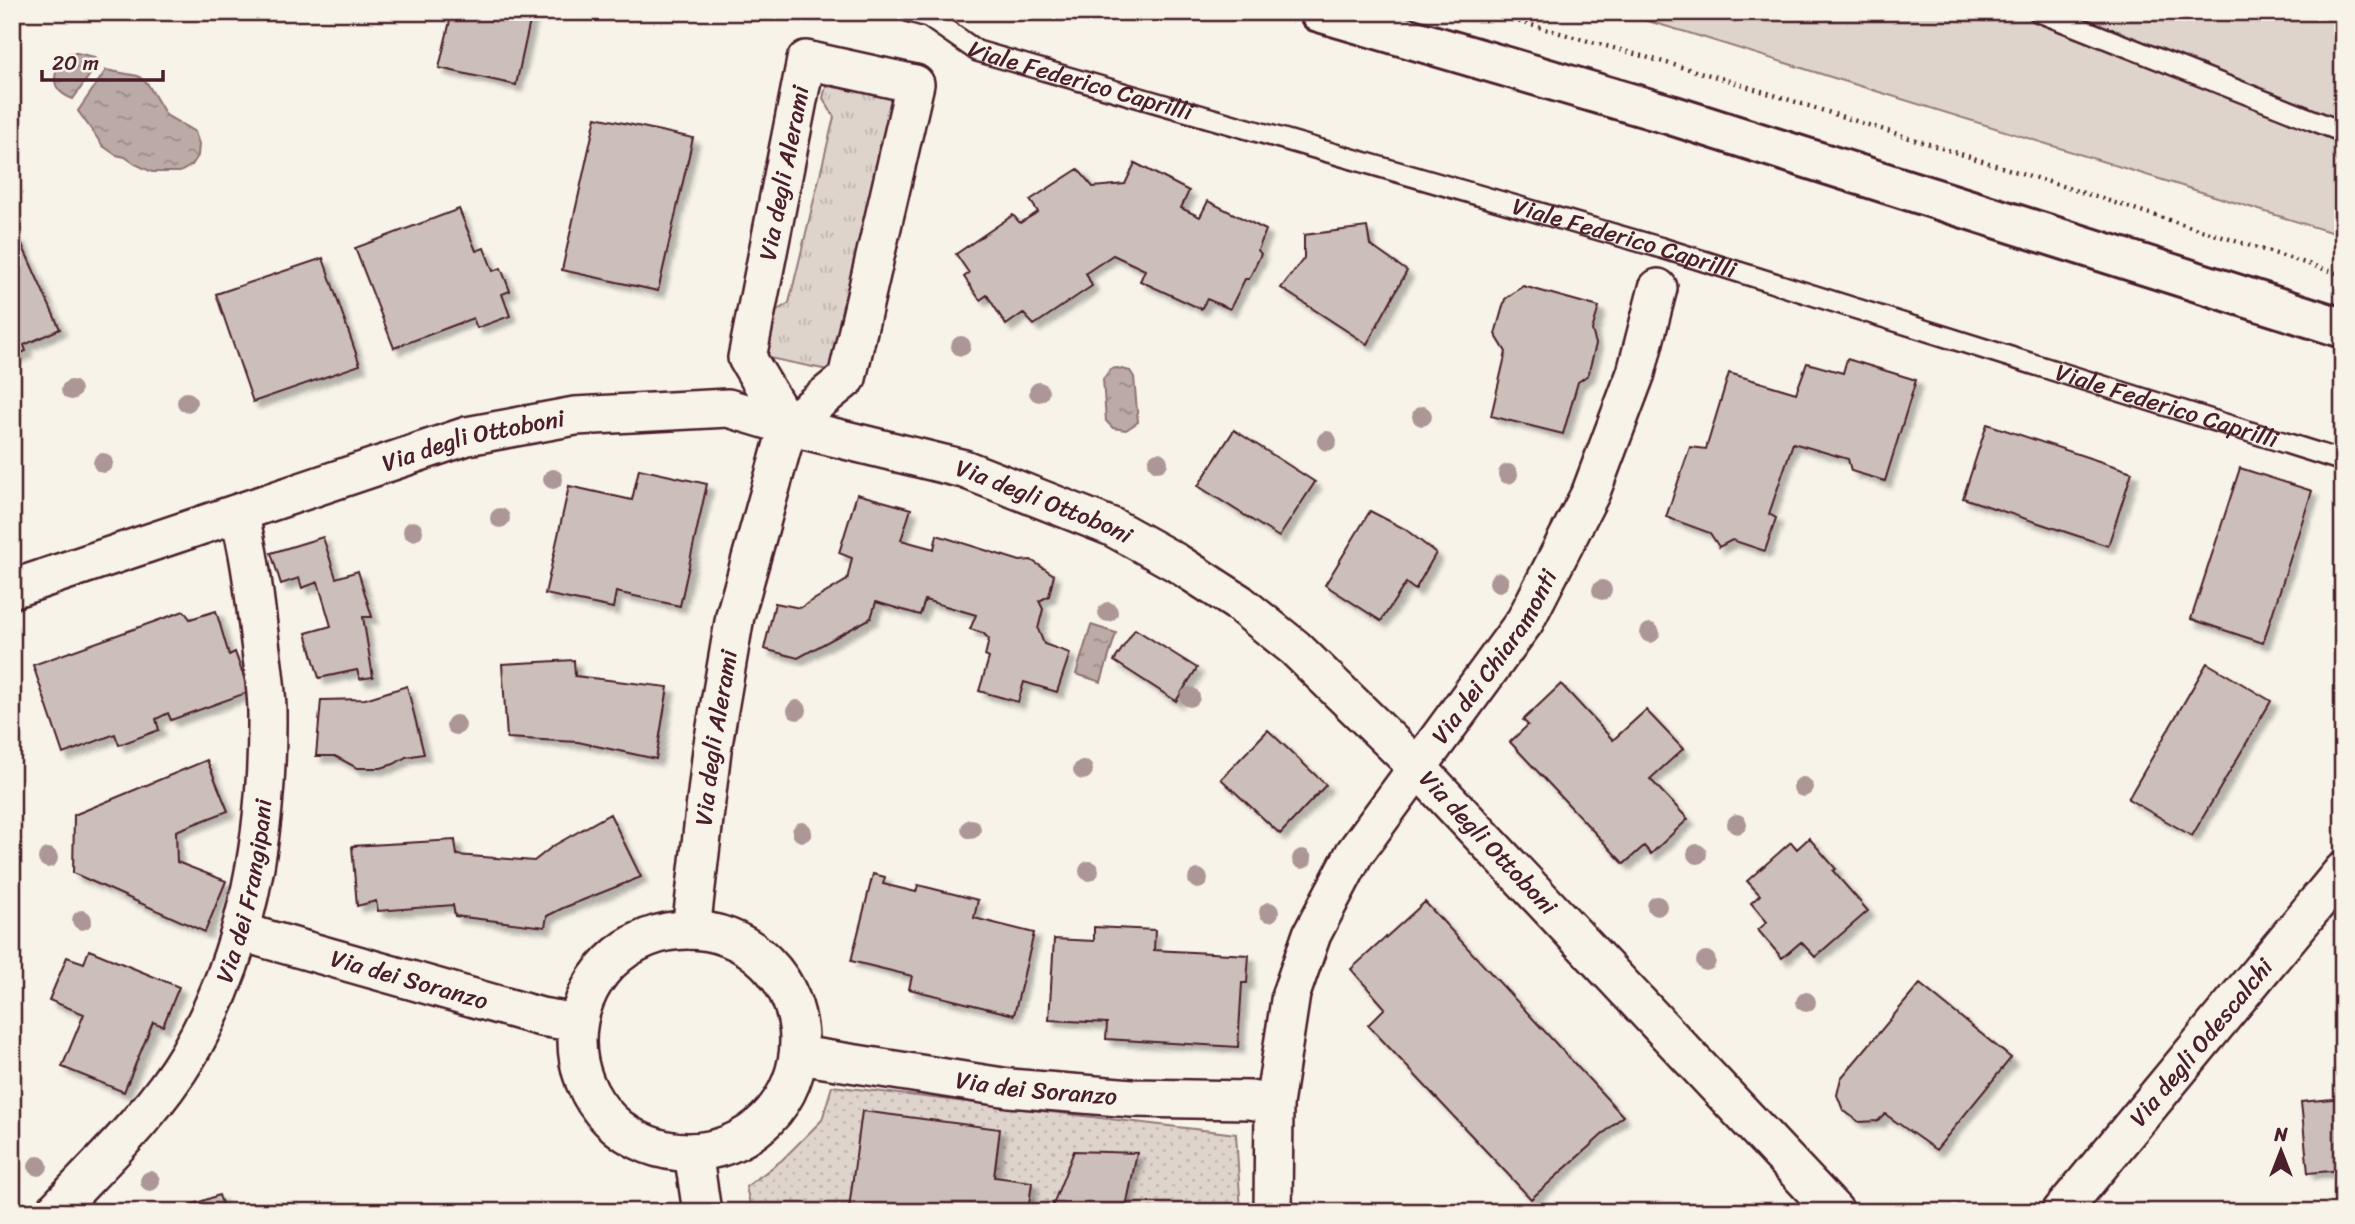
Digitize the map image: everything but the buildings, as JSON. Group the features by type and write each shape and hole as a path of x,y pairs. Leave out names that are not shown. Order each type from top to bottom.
{"street":[{"path":"1318,12 1683,119 2343,328"},
{"name":"Via degli Alerami","path":"691,930 712,750 732,628 789,426 847,378 915,84 806,60 747,358 789,426"},
{"name":"Via dei Chiaramonti","path":"1273,1212 1274,1104 1290,993 1312,934 1354,854 1525,621 1584,509 1636,373 1658,288"},
{"name":"Via degli Ottoboni","path":"12,589 467,436 575,416 729,408 789,426 964,469 1112,527 1239,603 1295,648 1418,768 1835,1212"},
{"name":"Via dei Frangipani","path":"54,1212 135,1127 187,1055 222,985 241,932 264,816 268,711 250,555 239,514"},
{"name":"Via degli Odescalchi","path":"2061,1212 2343,872"},
{"path":"691,930 716,933 739,942 760,956 777,973 797,1018 799,1055 787,1092 763,1123 731,1143 693,1152 680,1152 654,1147 630,1136 609,1120 593,1099 582,1075 577,1049 578,1023 591,985 617,955 640,940 665,932 691,930"},
{"name":"Via dei Soranzo","path":"241,932 541,1017 578,1023"},
{"name":"Via dei Soranzo","path":"799,1055 1009,1088 1132,1098 1250,1100 1274,1104"},
{"path":"693,1152 702,1212"}],"lane":[{"path":"2039,12 2343,132"},
{"name":"Viale Federico Caprilli","path":"924,14 977,51 1662,248 2343,461"}],"path":[{"path":"1485,12 1717,77 2343,275"}],"green space":[{"path":"1617,12 2343,12 2343,236 1689,33"},
{"path":"826,86 906,98 890,122 841,313 849,334 833,371 764,357 769,315 789,303 834,117 823,98"},
{"path":"832,1086 1236,1134 1241,1212 752,1212 746,1187 782,1160 822,1120"}],"water":[{"path":"69,53 95,57 98,63 73,99 59,90 55,79 59,66"},
{"path":"106,70 138,76 147,83 166,115 195,132 199,144 198,156 192,165 180,172 152,172 103,146 78,111"},
{"path":"1111,369 1130,371 1134,377 1138,422 1126,430 1113,428 1106,421 1103,379"},
{"path":"1091,625 1116,633 1101,682 1076,674"}]}
